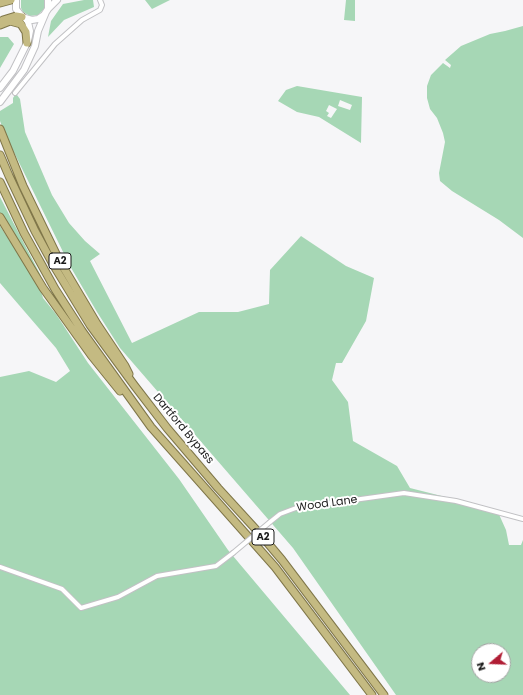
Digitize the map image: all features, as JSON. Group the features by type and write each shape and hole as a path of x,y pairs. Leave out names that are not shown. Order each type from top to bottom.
{"highway":[{"path":"0,3 11,0"},
{"path":"0,22 11,16 18,15 24,17"},
{"path":"0,25 10,21 21,24 26,32 26,43"},
{"name":"A2","path":"0,129 22,186 59,260 97,324 125,366 134,386"},
{"name":"Dartford Bypass","path":"0,155 32,224 54,266 90,325 134,386 167,428 278,555 384,695"},
{"name":"Dartford Bypass","path":"0,182 28,239 56,289 82,331 151,427 275,567 372,695"},
{"path":"0,219 44,288 91,355 151,427"}],"main road":[{"path":"2,86 15,67 28,41 30,30 28,21 16,8 16,0"},
{"path":"0,102 16,82 28,60 47,11 48,0"},
{"path":"24,17 32,20 38,19 57,0"}],"street":[{"path":"20,95 15,92 55,44 82,20 100,10 102,5 100,0"},
{"path":"50,40 55,44"},
{"name":"Wood Lane","path":"0,566 62,589 81,608 118,597 157,576 216,566 280,514 296,508 404,494 456,501 523,519"}],"green space":[{"path":"21,0 45,0 44,9 38,15 30,16 23,12 21,8"},
{"path":"93,0 94,7 64,20 48,37 51,21 63,4"},
{"path":"145,0 170,0 152,9"},
{"path":"346,0 355,0 355,21 344,20"},
{"path":"523,26 523,238 499,220 452,191 440,181 439,173 445,142 437,118 430,109 427,98 427,86 431,75 443,63 450,68 451,65 445,60 461,46 490,34"},
{"path":"0,37 8,37 14,44 0,68"},
{"path":"297,86 362,97 361,143 319,117 297,112 278,101 286,90","holes":["340,100 352,105 350,110 338,106","329,105 337,109 331,118 327,116 329,113 326,111"]},
{"path":"17,95 20,99 25,132 52,195 69,223 85,241 100,254 90,261 132,343 199,312 238,312 269,304 270,270 301,236 346,266 374,278 366,321 342,363 336,363 332,380 348,402 353,441 397,466 410,488 497,510 506,530 509,545 521,545 523,540 523,695 396,695 293,548 120,348 70,266 4,132 0,121 0,111 13,103 13,98"},
{"path":"0,197 41,276 0,214"},
{"path":"0,226 29,270 41,291 43,298 56,314 88,363 179,479 228,550 350,695 0,695 0,377 29,371 56,382 70,371 56,348 0,283"}]}
